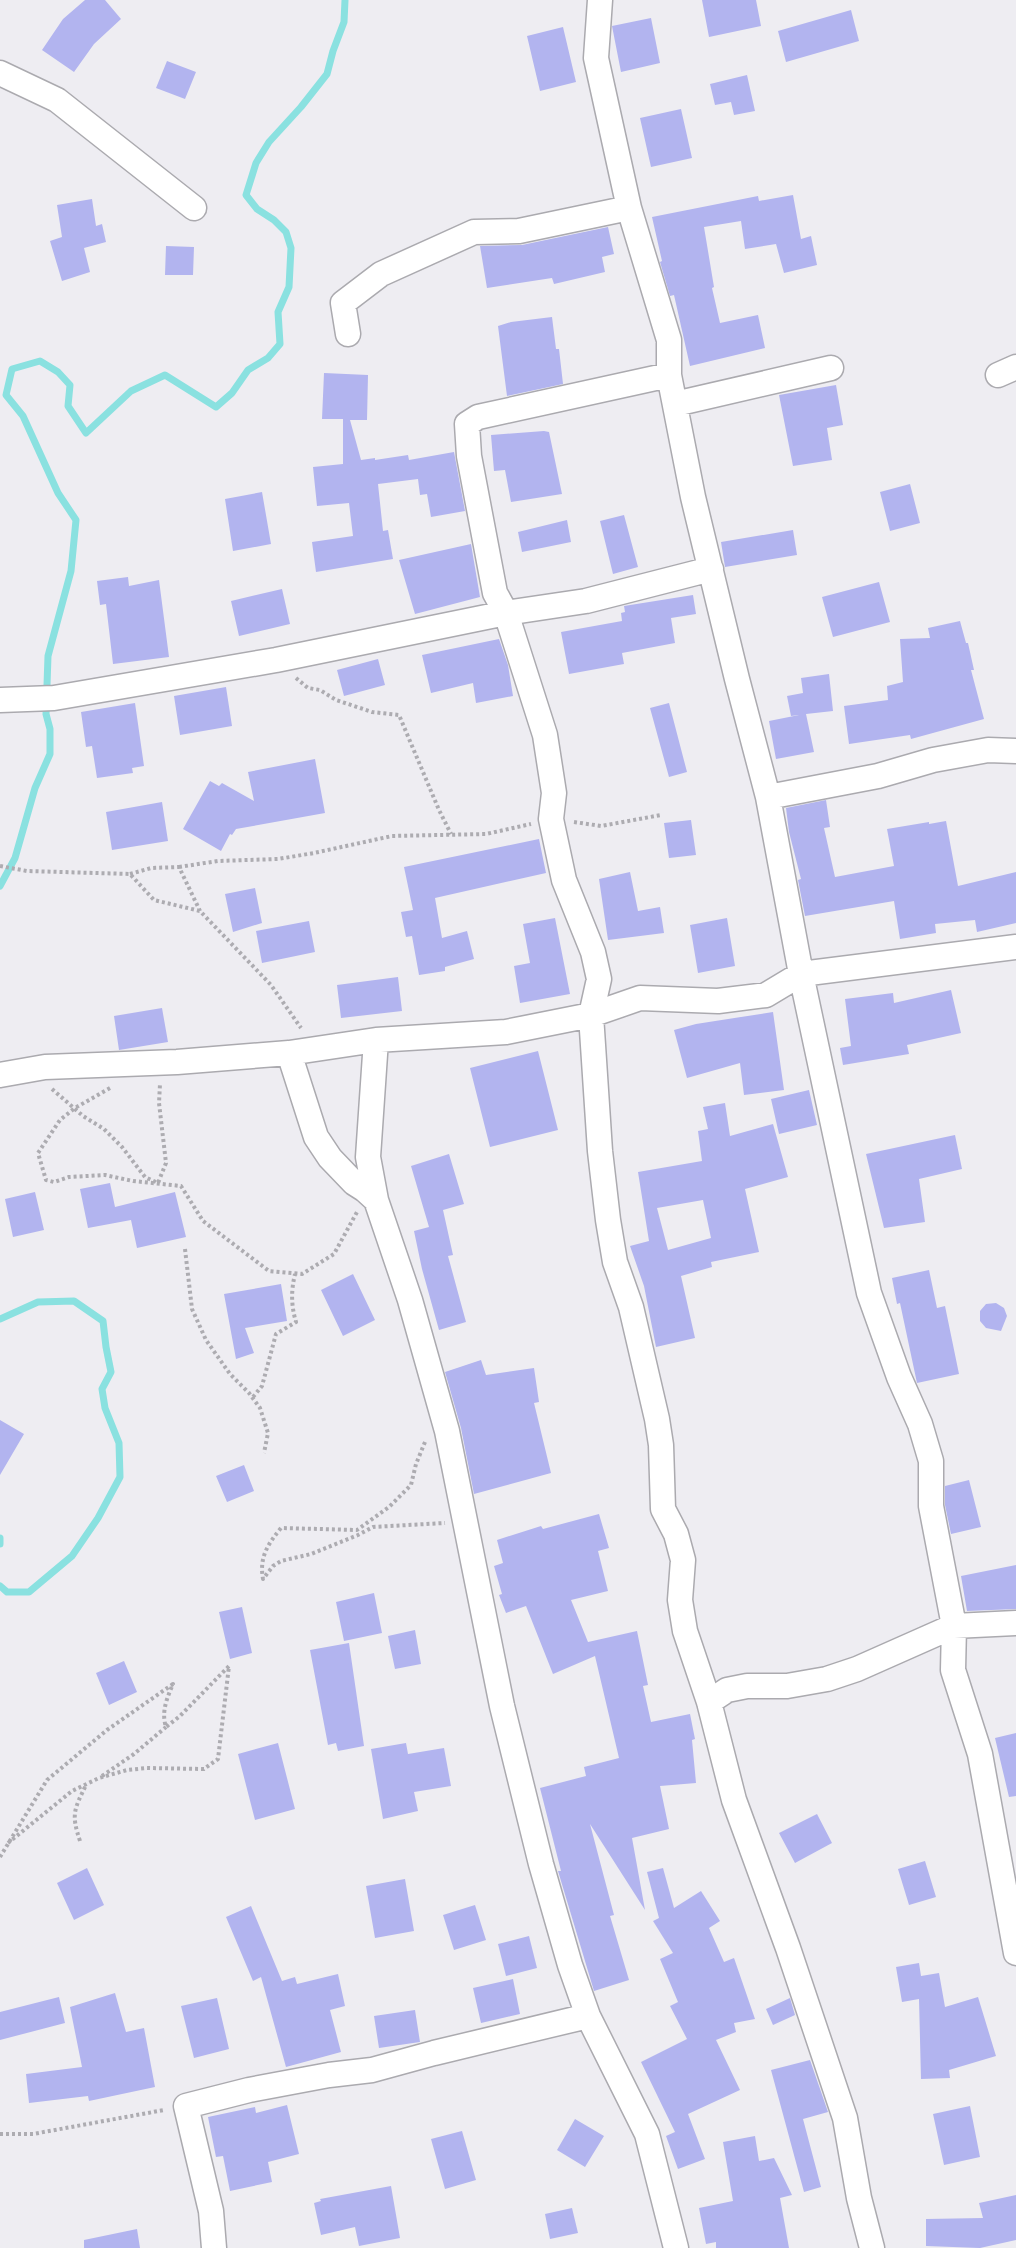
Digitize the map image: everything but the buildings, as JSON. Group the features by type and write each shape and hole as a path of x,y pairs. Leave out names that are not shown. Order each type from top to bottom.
{"street":[{"path":"600,0 596,58 629,208 669,340 669,375 693,496 768,797 801,974 868,1293 899,1377 920,1424 931,1461 931,1506 954,1626 953,1670 980,1754 1016,1953"},
{"path":"0,73 57,100 194,208"},
{"path":"348,334 343,303 381,274 474,232 519,231 629,208"},
{"path":"675,404 831,368"},
{"path":"669,375 477,417 467,424 469,456 495,593 506,613 545,735 554,793 551,819 564,880 593,952 599,979 591,1015 600,1151 615,1262 631,1307 657,1419 661,1445 663,1509 676,1534 683,1560 680,1600 684,1631 709,1702 734,1800 788,1948 845,2118 859,2198 872,2248"},
{"path":"0,700 54,698 276,660 506,613 586,601 711,569"},
{"path":"768,797 878,776 933,760 988,750 1016,751"},
{"path":"0,1076 45,1067 162,1063 289,1053 376,1040 506,1032 591,1015 640,998 718,1001 766,995 801,974 1016,947"},
{"path":"376,1040 368,1157 373,1197 410,1300 447,1431 502,1706 538,1852 570,1965 588,2016 647,2134 676,2248"},
{"path":"289,1053 316,1137 330,1158 354,1183 373,1197"},
{"path":"709,1702 727,1690 747,1686 787,1686 827,1679 856,1669 954,1626 1016,1623"},
{"path":"214,2248 211,2211 186,2106 249,2090 329,2075 372,2070 588,2016"}],"path":[{"path":"276,660 308,688 320,690 336,700 372,712 399,715 451,834"},
{"path":"0,866 27,871 130,874 151,868 179,867 218,861 278,859 392,836 486,834 551,819 601,826 661,815"},
{"path":"179,867 201,911 271,985 302,1028 289,1053"},
{"path":"130,874 154,900 201,911"},
{"path":"158,1183 166,1163 159,1103 162,1063"},
{"path":"27,1070 83,1116 104,1129 145,1177 158,1183"},
{"path":"119,1083 75,1108 60,1120 38,1154 46,1180 54,1182 69,1176 105,1175 181,1186 203,1221 269,1271 295,1274 302,1274 334,1254 362,1202 373,1197"},
{"path":"185,1249 192,1309 206,1340 230,1374 253,1397 260,1408 268,1433 264,1453"},
{"path":"253,1397 262,1386 276,1334 296,1322 292,1307 292,1285 295,1274"},
{"path":"426,1439 411,1485 389,1507 357,1530 281,1528 266,1546 261,1569 263,1579 273,1566 281,1561 310,1554 373,1527 465,1520"},
{"path":"8,1843 72,1791 99,1778 134,1754 180,1716 229,1666 218,1759 204,1769 147,1768 127,1770 99,1778"},
{"path":"0,1857 47,1779 107,1730 173,1684 164,1705 163,1719 166,1727"},
{"path":"80,1841 73,1821 77,1805 87,1784"},
{"path":"0,2134 33,2134 186,2106"}],"waterway":[{"path":"0,886 15,858 35,788 50,754 50,729 46,714 48,656 71,571 76,520 58,493 23,416 6,395 12,369 40,361 58,372 70,385 68,406 86,433 131,391 165,375 216,407 232,393 248,370 268,358 280,344 278,312 289,287 291,248 286,232 274,220 257,209 246,195 256,163 269,142 327,74 344,22 345,0"},
{"path":"0,1319 38,1302 74,1301 103,1321 111,1372 102,1389 105,1408 119,1443 120,1477 98,1518 72,1556 29,1592 7,1592 0,1586"},
{"path":"0,1538 0,1544"}]}
